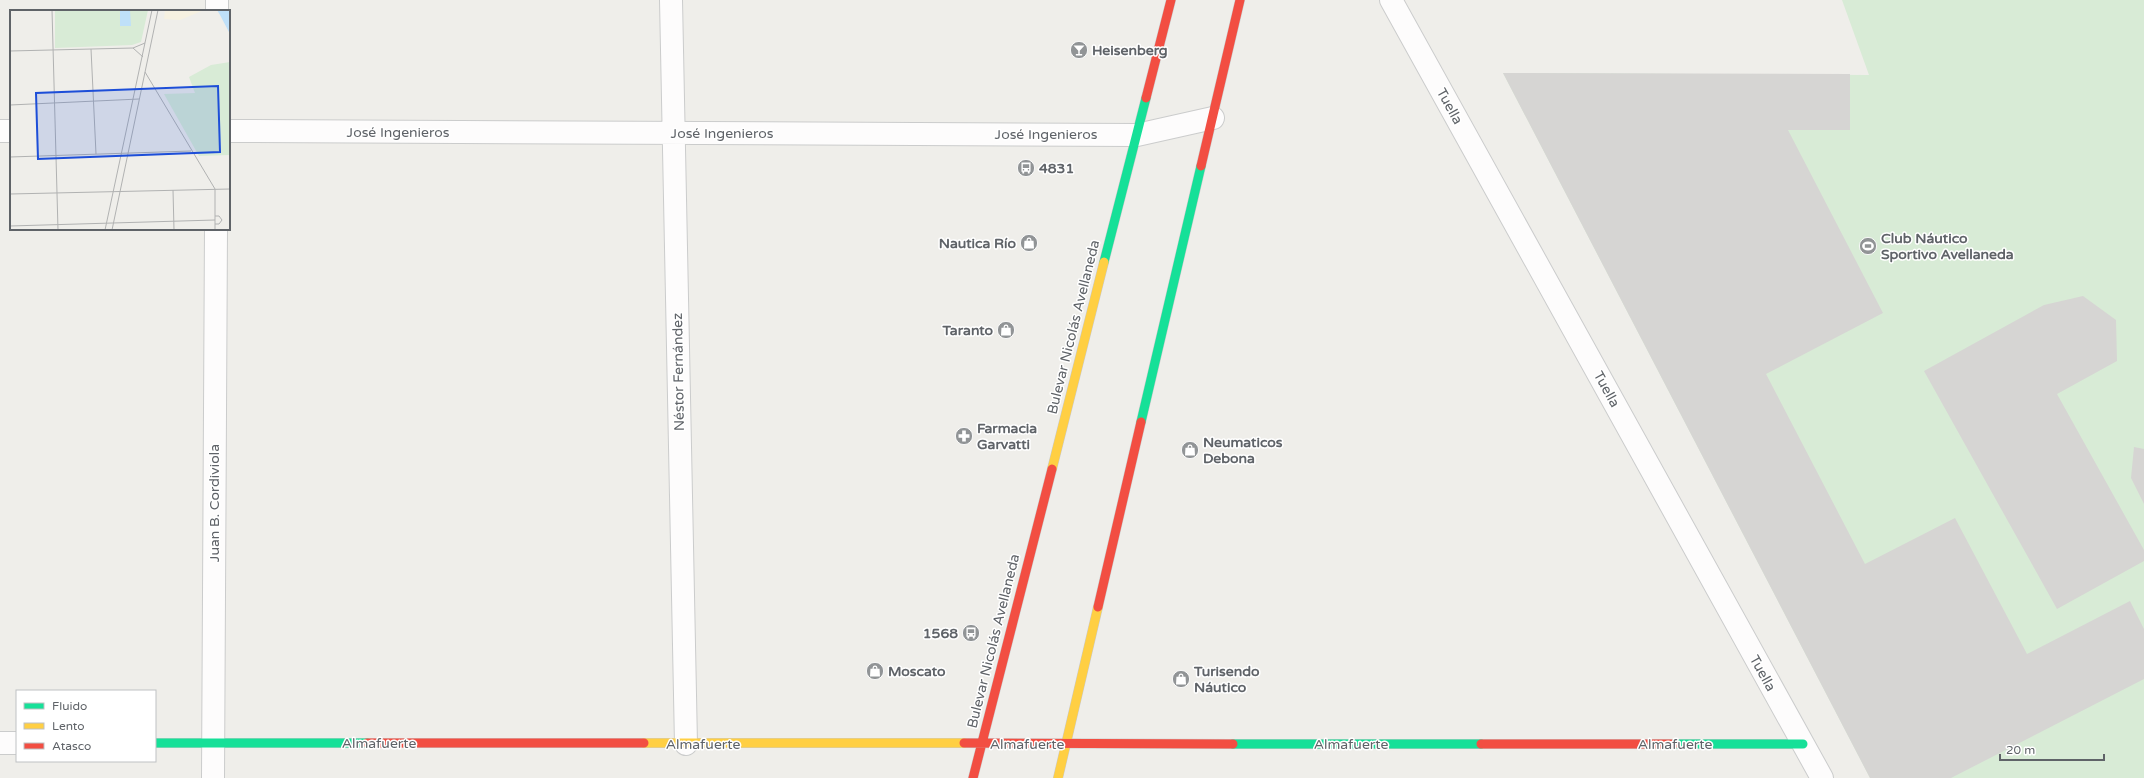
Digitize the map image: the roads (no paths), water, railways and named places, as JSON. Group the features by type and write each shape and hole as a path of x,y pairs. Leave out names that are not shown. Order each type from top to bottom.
{"street":[{"name":"Néstor Fernández","path":"671,0 686,744"},
{"name":"Bulevar Nicolás Avellaneda","path":"973,778 1171,0"},
{"path":"1058,778 1240,0"},
{"name":"Tuella","path":"1391,0 1822,778"},
{"name":"José Ingenieros","path":"230,131 1137,135 1212,118"},
{"name":"Juan B. Cordiviola","path":"212,778 216,230"},
{"path":"0,743 16,743"},
{"name":"Almafuerte","path":"156,743 1803,744"}],"place":[{"name":"Heisenberg","path":"1079,50"},
{"name":"4831","path":"1026,168"},
{"name":"Nautica Río","path":"1029,243"},
{"name":"Club Náutico Sportivo Avellaneda","path":"1868,246"},
{"name":"Taranto","path":"1006,330"},
{"name":"Farmacia Garvatti","path":"964,436"},
{"name":"Neumaticos Debona","path":"1190,450"},
{"name":"1568","path":"971,633"},
{"name":"Moscato","path":"875,671"},
{"name":"Turisendo Náutico","path":"1181,679"}]}
